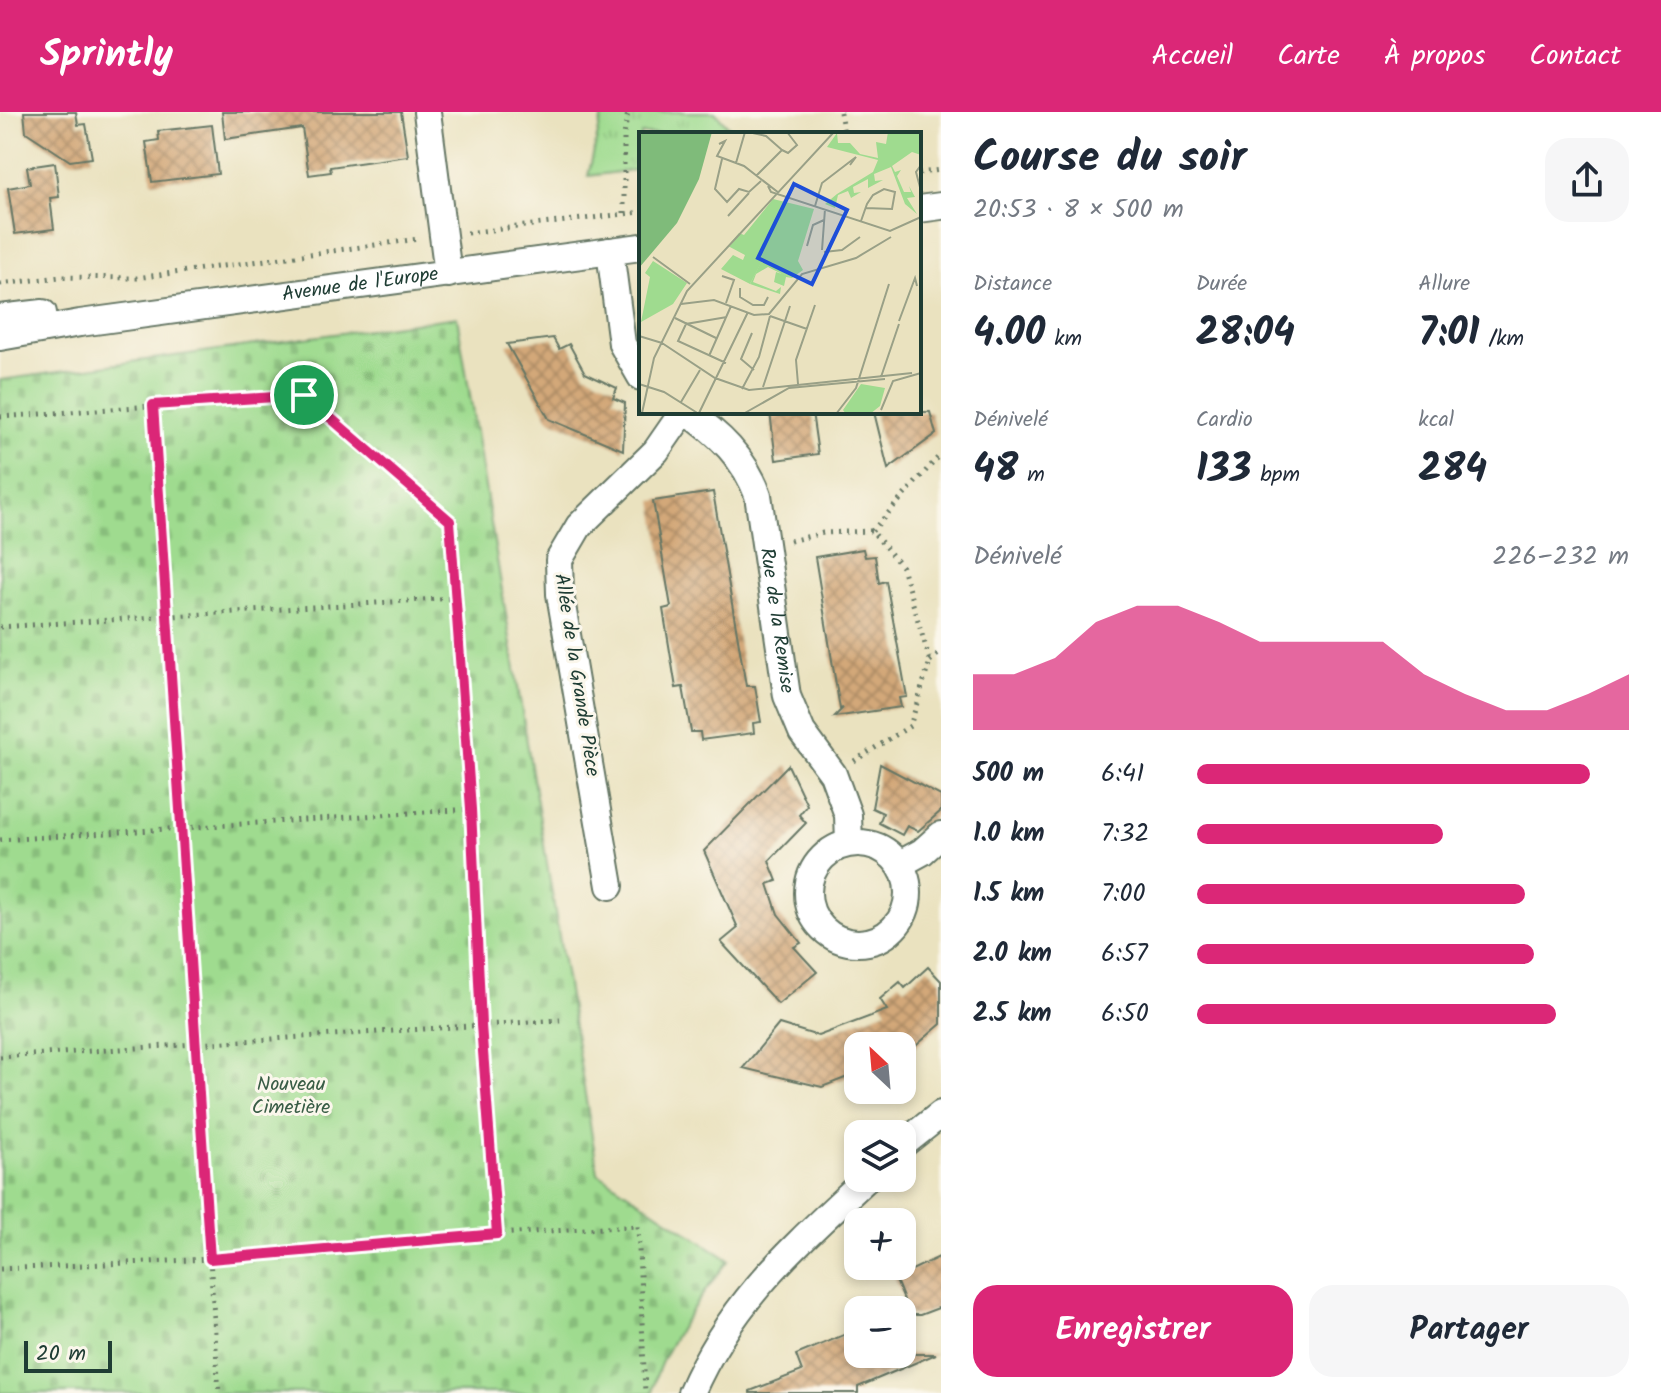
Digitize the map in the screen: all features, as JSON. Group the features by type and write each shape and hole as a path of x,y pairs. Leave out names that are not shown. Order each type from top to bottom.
{"street":[{"path":"427,112 448,274"},
{"path":"921,209 941,206"},
{"name":"Avenue de l'Europe","path":"0,337 80,323 639,247"},
{"path":"610,251 619,334 639,374"},
{"name":"Avenue de l'Europe","path":"0,318 56,312 80,323"},
{"name":"Avenue de l'Europe","path":"0,329 80,323"},
{"name":"Allée de la Grande Pièce","path":"610,886 560,594 559,560 579,526 656,451 684,414"},
{"name":"Rue de la Remise","path":"688,414 730,447 752,477 758,495 787,696 802,732 833,774 848,815 849,843"},
{"path":"900,864 922,852 941,835"},
{"path":"849,843 878,846 890,853 900,864 907,880 909,897 905,914 895,928 881,938 864,943 847,942 831,935 818,924 810,909 808,892 811,875 820,860 833,849 849,843"},
{"path":"916,1134 941,1114"},
{"path":"691,1393 732,1316 773,1267 852,1192"}],"path":[{"path":"624,213 624,135 628,112"},
{"path":"840,112 844,132"},
{"path":"921,173 941,170"},
{"path":"0,284 60,277 137,278 639,212"},
{"path":"0,417 304,395 450,521 497,1234"},
{"path":"153,405 219,1393"},
{"path":"766,547 823,533 872,531 941,454"},
{"path":"872,531 902,567 930,661"},
{"path":"0,627 454,598"},
{"path":"833,774 910,726 930,661 941,652"},
{"path":"0,840 471,809"},
{"path":"0,1057 560,1020"},
{"path":"0,1269 210,1259 497,1234 638,1226 645,1393"}],"green space":[{"path":"603,112 715,112 733,132 639,132 639,169 588,176"},
{"name":"Nouveau Cimetière","path":"457,317 598,1173 729,1260 672,1342 652,1393 0,1393 0,380"}],"building":[{"path":"24,112 76,112 78,125 86,124 92,158 70,161 26,132"},
{"path":"222,112 401,112 408,156 330,167 331,172 309,175 302,128 225,139"},
{"path":"212,125 218,174 152,182 146,142 159,140 158,131"},
{"path":"55,163 59,197 50,198 54,229 15,234 8,188 30,184 27,167"},
{"path":"553,338 559,349 569,344 585,373 617,388 613,398 625,403 623,450 549,419 507,344"},
{"path":"930,412 936,434 888,469 874,414"},
{"path":"770,414 812,414 818,454 776,460"},
{"path":"713,492 746,686 755,686 761,722 753,723 754,733 701,740 700,732 691,732 683,687 676,688 663,609 671,607 653,501"},
{"path":"863,549 865,557 875,556 879,583 886,581 907,697 899,698 901,707 834,717 843,708 840,709 815,557"},
{"path":"880,764 941,796 941,811 918,831 907,826 902,835 879,823 883,813 872,808"},
{"path":"788,765 807,805 799,815 806,823 769,861 777,881 768,884 778,914 801,943 794,947 817,972 778,1004 721,942 738,928 704,851"},
{"path":"928,967 941,981 941,1024 916,1046 916,1032 844,1032 844,1078 822,1087 743,1068 779,1024 818,1036 887,1010 880,999 900,982 905,988"},
{"path":"941,1256 941,1307 920,1315 916,1315 916,1296 902,1296 896,1280 916,1280 916,1268"},
{"path":"844,1335 844,1368 903,1368 858,1387 858,1393 750,1393 802,1371 796,1355"},
{"path":"916,1354 936,1354 916,1362"}],"route":[{"path":"304,395 450,521 497,1234 210,1259 153,405 304,395"}]}
